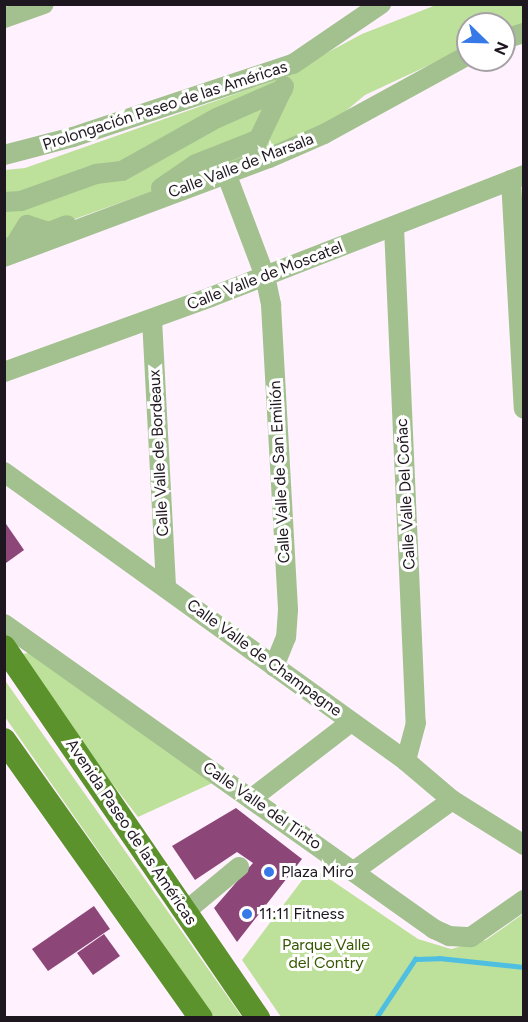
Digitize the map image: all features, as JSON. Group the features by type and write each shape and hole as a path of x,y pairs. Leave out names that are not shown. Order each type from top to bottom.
{"main road":[{"name":"Avenida Paseo de las Américas","path":"4,647 258,1017"},
{"path":"4,740 201,1017"}],"street":[{"path":"4,18 44,4"},
{"name":"Prolongación Paseo de las Américas","path":"4,155 74,137 293,64 381,4"},
{"name":"Calle Valle de Marsala","path":"4,256 246,166 324,134 456,62"},
{"path":"246,166 293,64"},
{"path":"4,202 21,201 96,174 122,171 217,118 283,89"},
{"path":"4,249 14,246 27,225 49,232 166,187 195,164 257,140"},
{"name":"Calle Valle de San Emilión","path":"226,173 265,276 271,305 288,610 286,637 274,667"},
{"path":"517,178 524,409"},
{"name":"Calle Valle de Moscatel","path":"4,372 152,319 517,178"},
{"name":"Calle Valle Del Coñac","path":"394,227 416,723 406,761"},
{"name":"Calle Valle de Bordeaux","path":"152,319 166,586"},
{"name":"Calle Valle de Champagne","path":"4,472 166,586 274,667 406,761 452,800 524,845"},
{"name":"Calle Valle del Tinto","path":"4,624 449,936 480,934 524,900"},
{"path":"251,799 351,722"},
{"path":"354,871 452,800"},
{"path":"186,911 239,867"}],"green space":[{"path":"436,5 523,5 523,26 516,28 516,12 456,12 456,53 365,95 335,120 248,157 5,244 5,170 25,168 278,79 362,34"},
{"path":"29,653 219,780 138,817 22,666 21,654"},
{"path":"4,679 242,1017 214,1017 5,717"},
{"name":"Parque Valle del Contry","path":"312,867 418,939 451,949 486,940 523,914 523,1017 281,1017 242,960"}],"building":[{"path":"4,521 24,550 6,563 4,561"},
{"name":"Plaza Miró","path":"236,808 302,859 237,942 214,908 253,863 237,852 195,880 172,846"},
{"path":"94,906 110,929 48,971 32,949"},
{"path":"104,934 120,956 93,975 77,953"}],"waterway":[{"path":"376,1018 415,959 439,958 524,967"}],"place":[{"name":"Plaza Miró","path":"269,872"},
{"name":"11:11 Fitness","path":"247,914"}]}
